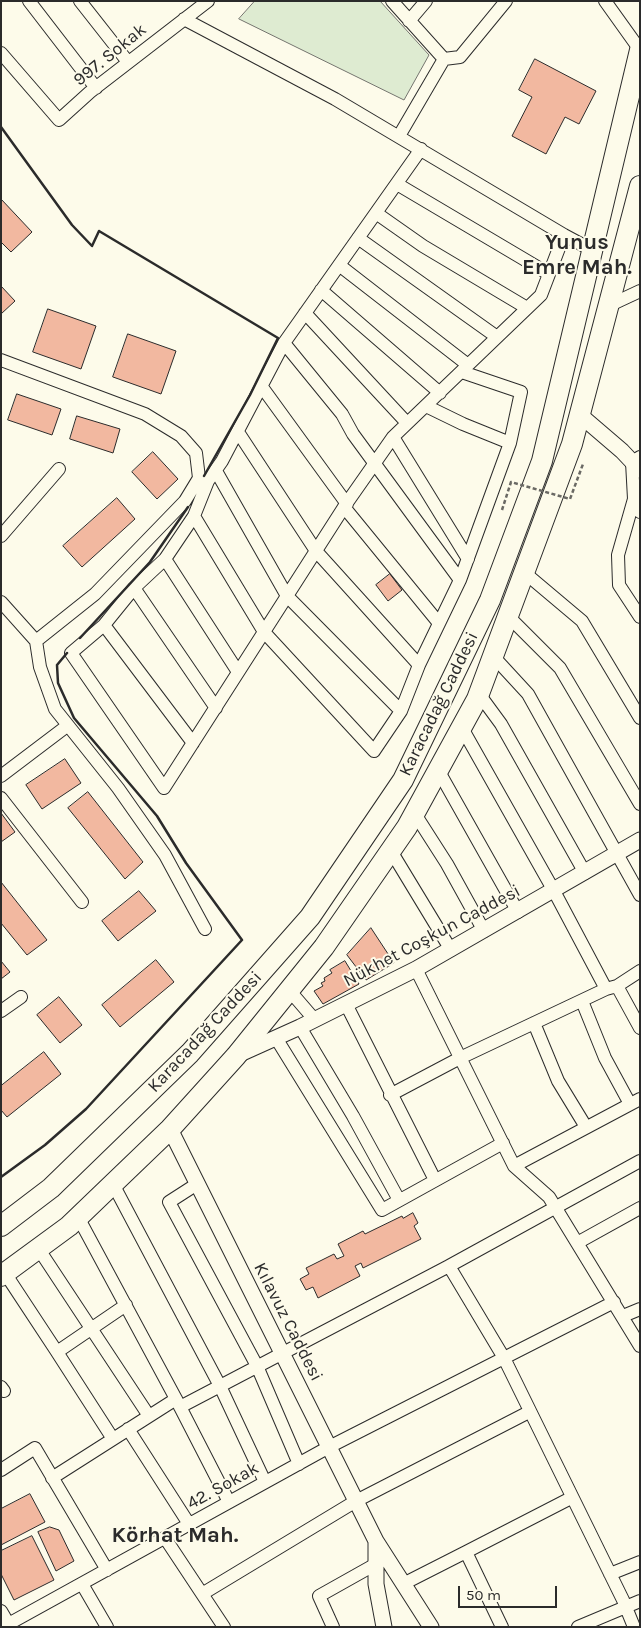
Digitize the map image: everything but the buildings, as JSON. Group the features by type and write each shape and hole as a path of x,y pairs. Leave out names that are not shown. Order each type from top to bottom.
{"highway":[{"name":"Karacadağ Caddesi","path":"1,1226 51,1188 190,1053 310,917 402,780 490,600 542,461 640,50"},
{"name":"Karacadağ Caddesi","path":"3,1274 78,1217 170,1129 236,1056 324,947 415,814 479,694 572,444 640,186"}],"street":[{"path":"29,1 96,88"},
{"path":"80,1 128,62"},
{"name":"997. Sokak","path":"1,53 59,120 128,62 208,1"},
{"path":"392,1 444,60"},
{"path":"409,20 426,1"},
{"path":"399,136 444,60 460,57 506,1"},
{"path":"606,1 640,50"},
{"path":"184,20 335,99 564,236 592,250"},
{"path":"421,149 284,343 238,432 216,471 208,481 194,516 165,559 134,588 104,625 71,653 164,788 346,505 393,437 540,295 564,236"},
{"path":"397,184 549,274"},
{"path":"376,213 423,246 527,308"},
{"path":"358,238 497,337"},
{"path":"194,516 264,632 374,751 402,712 419,665 438,622 460,580 510,443 521,392 465,369 339,265"},
{"path":"321,290 440,393"},
{"path":"608,306 640,291"},
{"path":"305,313 407,424"},
{"path":"284,343 342,414 353,434 460,580"},
{"path":"1,360 145,414 181,436 196,453 199,478 185,501 95,594 36,641"},
{"path":"262,387 346,505 438,622"},
{"path":"426,406 463,424 510,443"},
{"path":"580,415 637,463 634,499 618,555 619,585 640,618"},
{"path":"238,432 316,551 419,665"},
{"path":"393,437 468,559"},
{"path":"1,536 59,469"},
{"path":"216,471 288,596 402,712"},
{"path":"634,499 640,512"},
{"path":"165,559 238,672"},
{"path":"525,573 582,622 636,703 640,718"},
{"path":"134,588 216,708"},
{"path":"1,602 36,641 40,667 55,708 67,726 118,788 165,855 205,929"},
{"path":"509,617 560,668 640,804"},
{"path":"104,625 193,743"},
{"path":"494,656 528,694 640,895"},
{"path":"479,694 501,724 586,872"},
{"path":"1,776 67,726"},
{"path":"462,728 554,891 612,988 640,1028"},
{"path":"438,770 518,912"},
{"path":"1,798 82,902"},
{"path":"415,814 447,864 484,931"},
{"name":"Nükhet Coşkun Caddesi","path":"236,1056 300,1027 416,969 518,912 640,840"},
{"path":"391,850 450,950"},
{"path":"416,969 514,1166 549,1197 624,1316 640,1346"},
{"path":"390,1095 460,1058 612,988 640,971"},
{"path":"289,990 314,1019"},
{"path":"1,1011 21,997"},
{"path":"514,1166 635,1102 606,1058 582,1001"},
{"path":"346,1004 390,1095 435,1180"},
{"path":"534,1023 558,1081 586,1128"},
{"path":"300,1027 353,1116 399,1200"},
{"path":"276,1038 382,1210 503,1143"},
{"name":"Kılavuz Caddesi","path":"170,1129 356,1501 375,1537 431,1627"},
{"path":"52,1478 149,1416 220,1386 449,1266 640,1161"},
{"path":"113,1184 220,1386 265,1482"},
{"path":"197,1184 169,1202 257,1366 299,1464"},
{"path":"577,1243 640,1208"},
{"path":"78,1217 230,1502"},
{"path":"38,1248 149,1416"},
{"path":"449,1266 504,1358 634,1627"},
{"path":"3,1274 57,1352 113,1439"},
{"name":"42. Sokak","path":"5,1625 329,1447 614,1302"},
{"path":"57,1352 126,1306"},
{"path":"624,1316 640,1309"},
{"path":"202,1594 356,1501 529,1412"},
{"path":"128,1429 190,1524"},
{"path":"1,1470 35,1448 108,1570"},
{"path":"403,1584 571,1498"},
{"path":"375,1537 376,1584 384,1627"},
{"path":"165,1538 221,1626"},
{"path":"466,1552 502,1627"},
{"path":"610,1574 640,1562"},
{"path":"333,1627 319,1596 376,1564"},
{"path":"82,1584 107,1627"},
{"path":"578,1627 640,1601"},
{"path":"1,1611 5,1625"}],"path":[{"path":"502,510 511,482 570,499 582,464"}],"green space":[{"path":"255,1 380,1 429,55 404,100 239,19"}],"wall":[{"path":"1,127 72,225 92,246 99,231 278,338 250,395 204,476"},
{"path":"80,638 150,562 188,507"},
{"path":"1,1177 45,1145 86,1109 242,940 186,863 157,816 74,718 58,683 57,665 67,653"}],"district":[{"name":"Yunus Emre Mah.","path":"577,256"},
{"name":"Körhat Mah.","path":"175,1536"}]}
